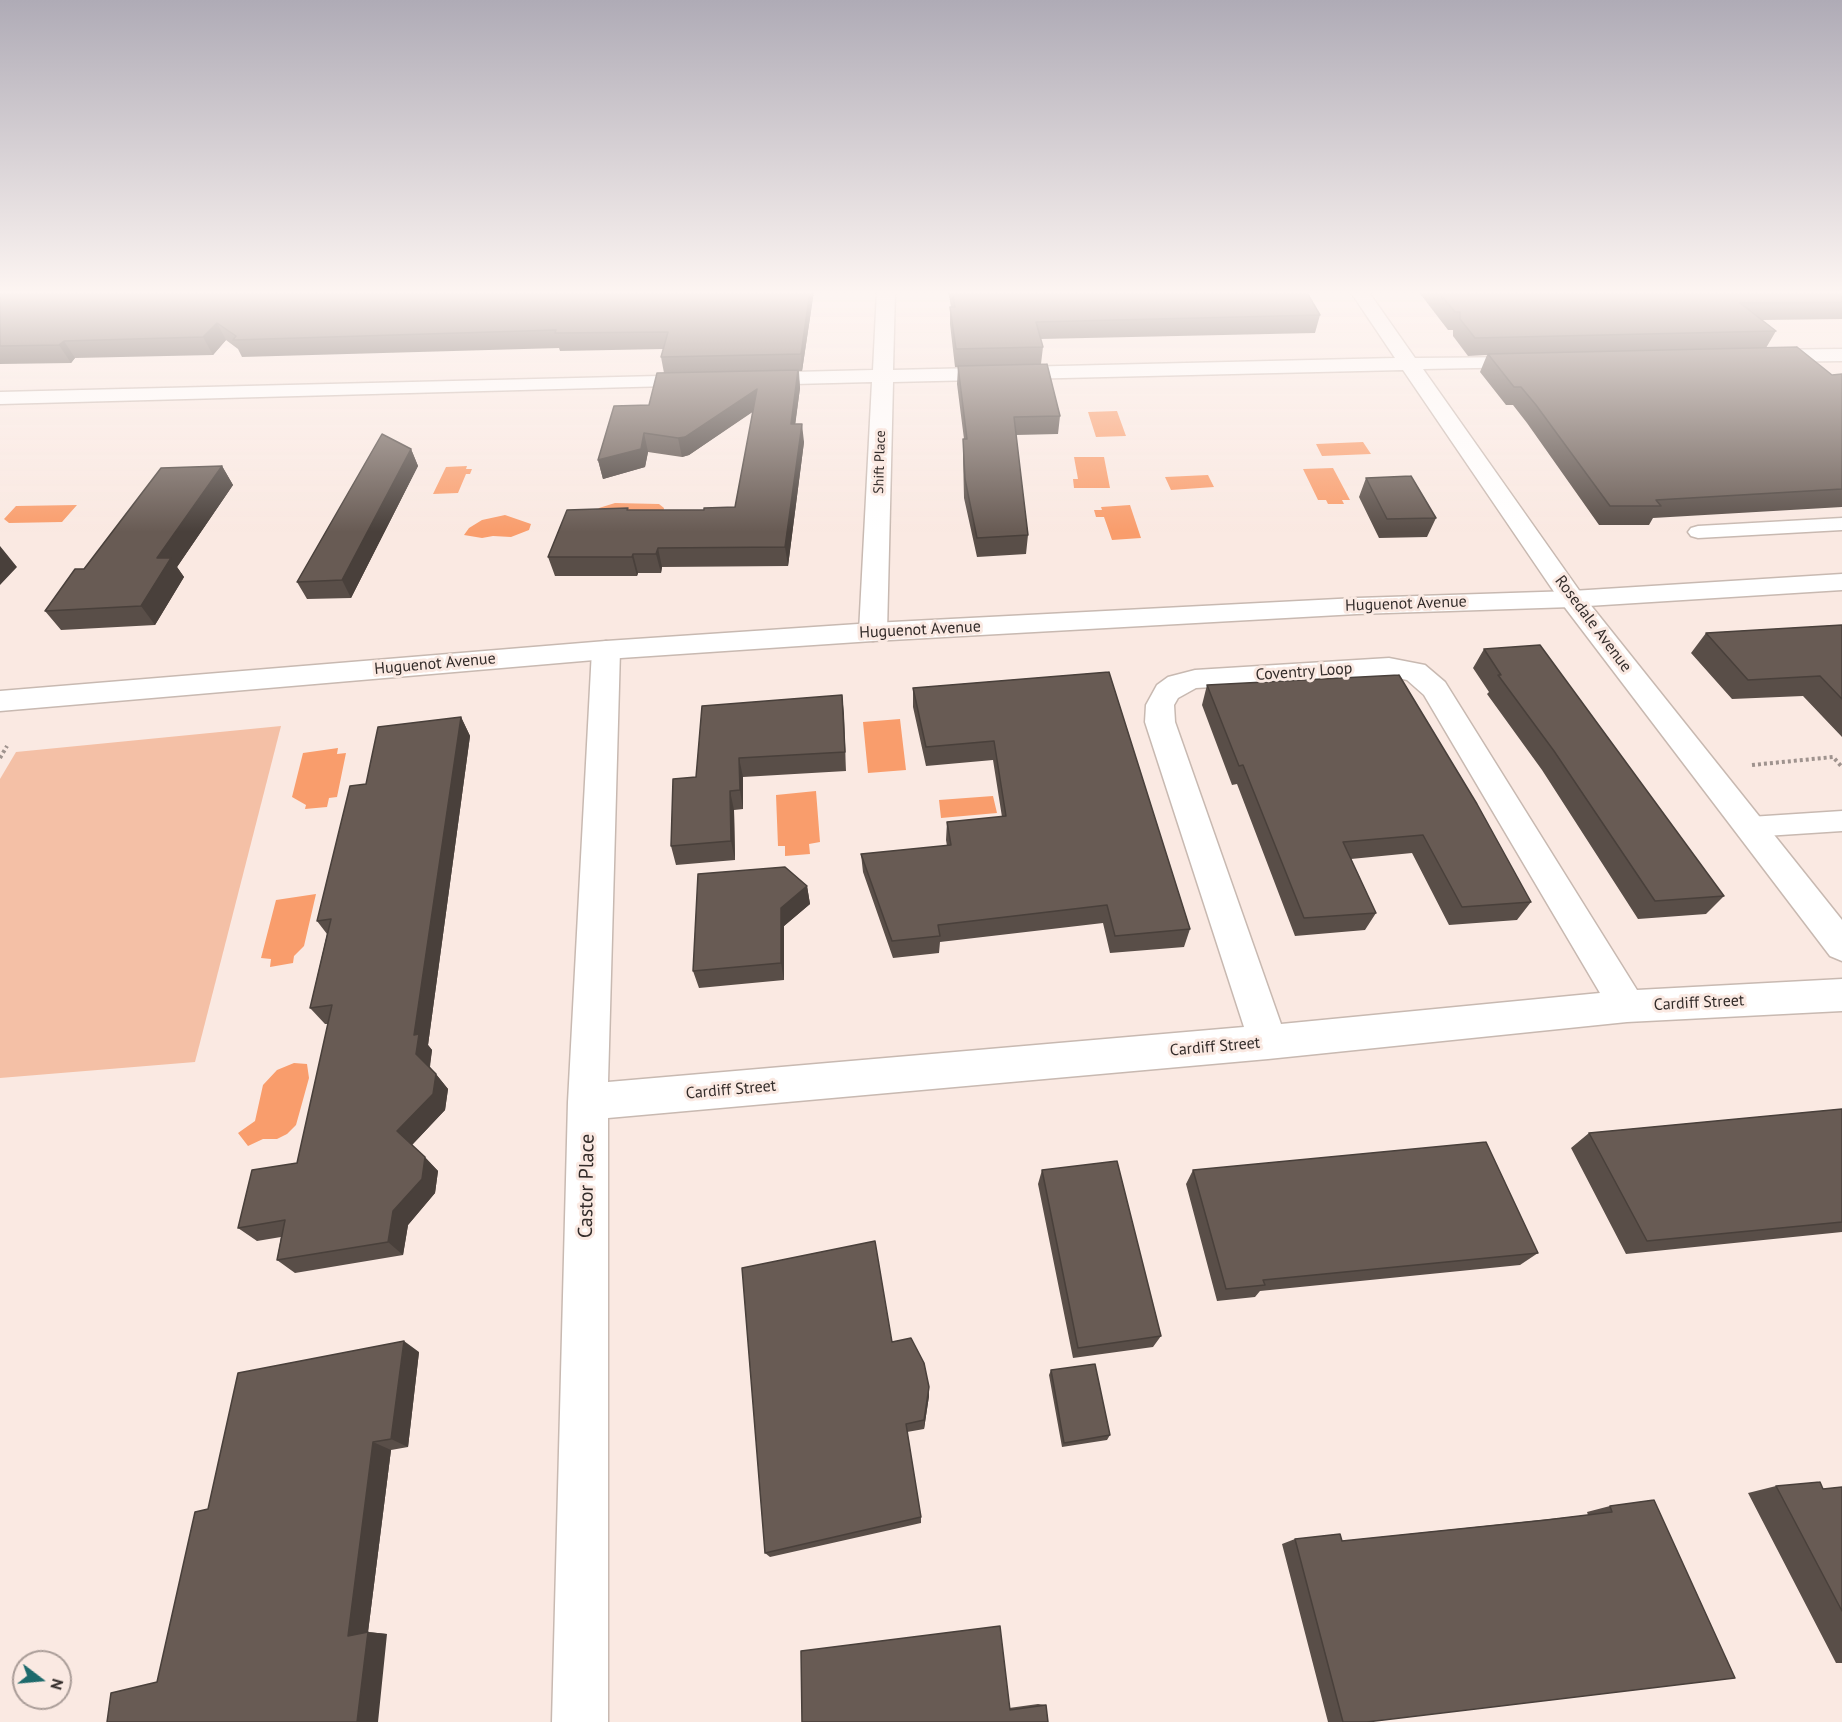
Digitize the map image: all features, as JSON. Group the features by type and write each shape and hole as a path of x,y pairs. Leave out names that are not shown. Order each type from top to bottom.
{"street":[{"name":"Shift Place","path":"873,632 883,371"},
{"path":"738,380 1111,371"},
{"name":"Rosedale Avenue","path":"1413,371 1572,599 1842,946"},
{"path":"0,398 714,380"},
{"name":"Huguenot Avenue","path":"0,701 606,650 873,632 1357,606 1572,599 1842,582"},
{"name":"Castor Place","path":"580,1722 588,1102 606,650"},
{"name":"Coventry Loop","path":"1268,1042 1160,722 1160,705 1167,692 1178,684 1195,679 1389,667 1415,672 1426,679 1435,689 1627,1006"},
{"name":"Cardiff Street","path":"588,1102 1268,1042 1627,1006 1842,995"}],"lane":[{"path":"1698,532 1842,524"},
{"path":"1750,826 1842,821"}],"path":[{"path":"0,758 7,746"},
{"path":"1752,765 1833,757 1842,767"}],"shaded area":[{"path":"1117,411 1126,436 1096,437 1088,412"},
{"path":"1363,442 1371,454 1322,456 1316,444"},
{"path":"1074,457 1104,457 1110,488 1074,488 1073,479 1078,479"},
{"path":"467,466 466,469 472,469 470,474 466,474 458,493 433,494 446,467"},
{"path":"1333,468 1350,500 1342,500 1344,504 1328,504 1326,500 1318,500 1303,469"},
{"path":"1208,475 1214,487 1171,490 1165,477"},
{"path":"615,503 659,504 664,508 663,515 596,515 599,508"},
{"path":"77,505 62,522 9,523 4,519 16,506"},
{"path":"1130,505 1141,538 1112,540 1104,517 1096,517 1094,510 1102,510 1101,507"},
{"path":"505,515 531,524 529,530 511,537 482,538 464,535 469,528 482,520"},
{"path":"900,719 906,770 868,773 863,722"},
{"path":"281,726 195,1062 0,1078 0,779 16,752"},
{"path":"338,748 337,754 346,753 337,797 329,798 327,807 305,809 306,805 292,797 303,753"},
{"path":"816,791 820,842 809,844 810,854 785,856 785,846 778,846 776,795"},
{"path":"993,796 997,813 941,818 939,800"},
{"path":"316,894 304,946 294,956 293,963 270,967 271,959 261,958 276,900"},
{"path":"294,1063 307,1064 309,1078 296,1125 287,1134 277,1139 263,1139 248,1146 238,1133 255,1121 263,1085 277,1070"}],"building":[{"path":"798,371 791,424 802,424 785,547 658,548 656,554 633,554 632,557 548,557 567,510 628,508 627,510 704,510 704,508 735,507 757,389 685,437 644,433 641,449 598,460 614,406 649,405 657,373"},
{"path":"959,371 1049,371 1060,416 1014,417 1028,535 977,538 965,479 963,439 967,439"},
{"path":"1502,371 1827,371 1832,375 1842,374 1842,489 1656,500 1661,506 1610,506 1536,405 1521,387 1514,387"},
{"path":"382,434 411,449 342,580 297,582"},
{"path":"222,466 157,558 171,558 141,606 45,611 75,569 84,569 161,468"},
{"path":"1411,476 1436,518 1387,519 1366,478"},
{"path":"1842,625 1842,699 1820,676 1748,680 1706,633"},
{"path":"1540,645 1724,896 1655,901 1554,751 1498,675 1501,675 1484,649"},
{"path":"1109,672 1190,929 1115,936 1107,905 938,925 940,936 892,941 861,854 951,845 947,822 1006,816 994,741 926,747 913,688"},
{"path":"1399,675 1477,804 1531,902 1462,907 1423,835 1343,842 1376,913 1304,918 1243,765 1239,766 1207,685"},
{"path":"842,695 845,752 739,758 740,790 730,791 731,841 671,846 673,779 696,777 702,706"},
{"path":"461,717 414,1035 419,1034 416,1054 436,1074 433,1094 397,1131 425,1157 422,1179 393,1211 388,1242 277,1260 285,1220 238,1228 252,1170 297,1163 332,1005 310,1008 331,919 317,921 350,786 366,784 378,727"},
{"path":"785,867 807,886 781,908 781,963 693,971 698,874"},
{"path":"1842,1109 1842,1222 1647,1241 1589,1133"},
{"path":"1486,1142 1538,1253 1263,1280 1265,1285 1226,1289 1193,1170"},
{"path":"1117,1161 1161,1336 1078,1348 1042,1170"},
{"path":"875,1241 892,1342 911,1338 924,1363 929,1387 924,1420 906,1424 921,1517 765,1553 742,1268"},
{"path":"404,1341 391,1439 373,1442 348,1636 368,1632 357,1722 107,1722 111,1693 157,1682 195,1512 208,1509 238,1373"},
{"path":"1095,1364 1110,1435 1064,1443 1051,1370"},
{"path":"1820,1482 1823,1489 1842,1487 1842,1611 1776,1486"},
{"path":"1654,1500 1735,1678 1367,1722 1343,1722 1295,1539 1340,1534 1342,1541 1546,1520 1612,1512 1610,1506"},
{"path":"1000,1626 1010,1710 1046,1705 1048,1722 802,1722 801,1651"}]}
